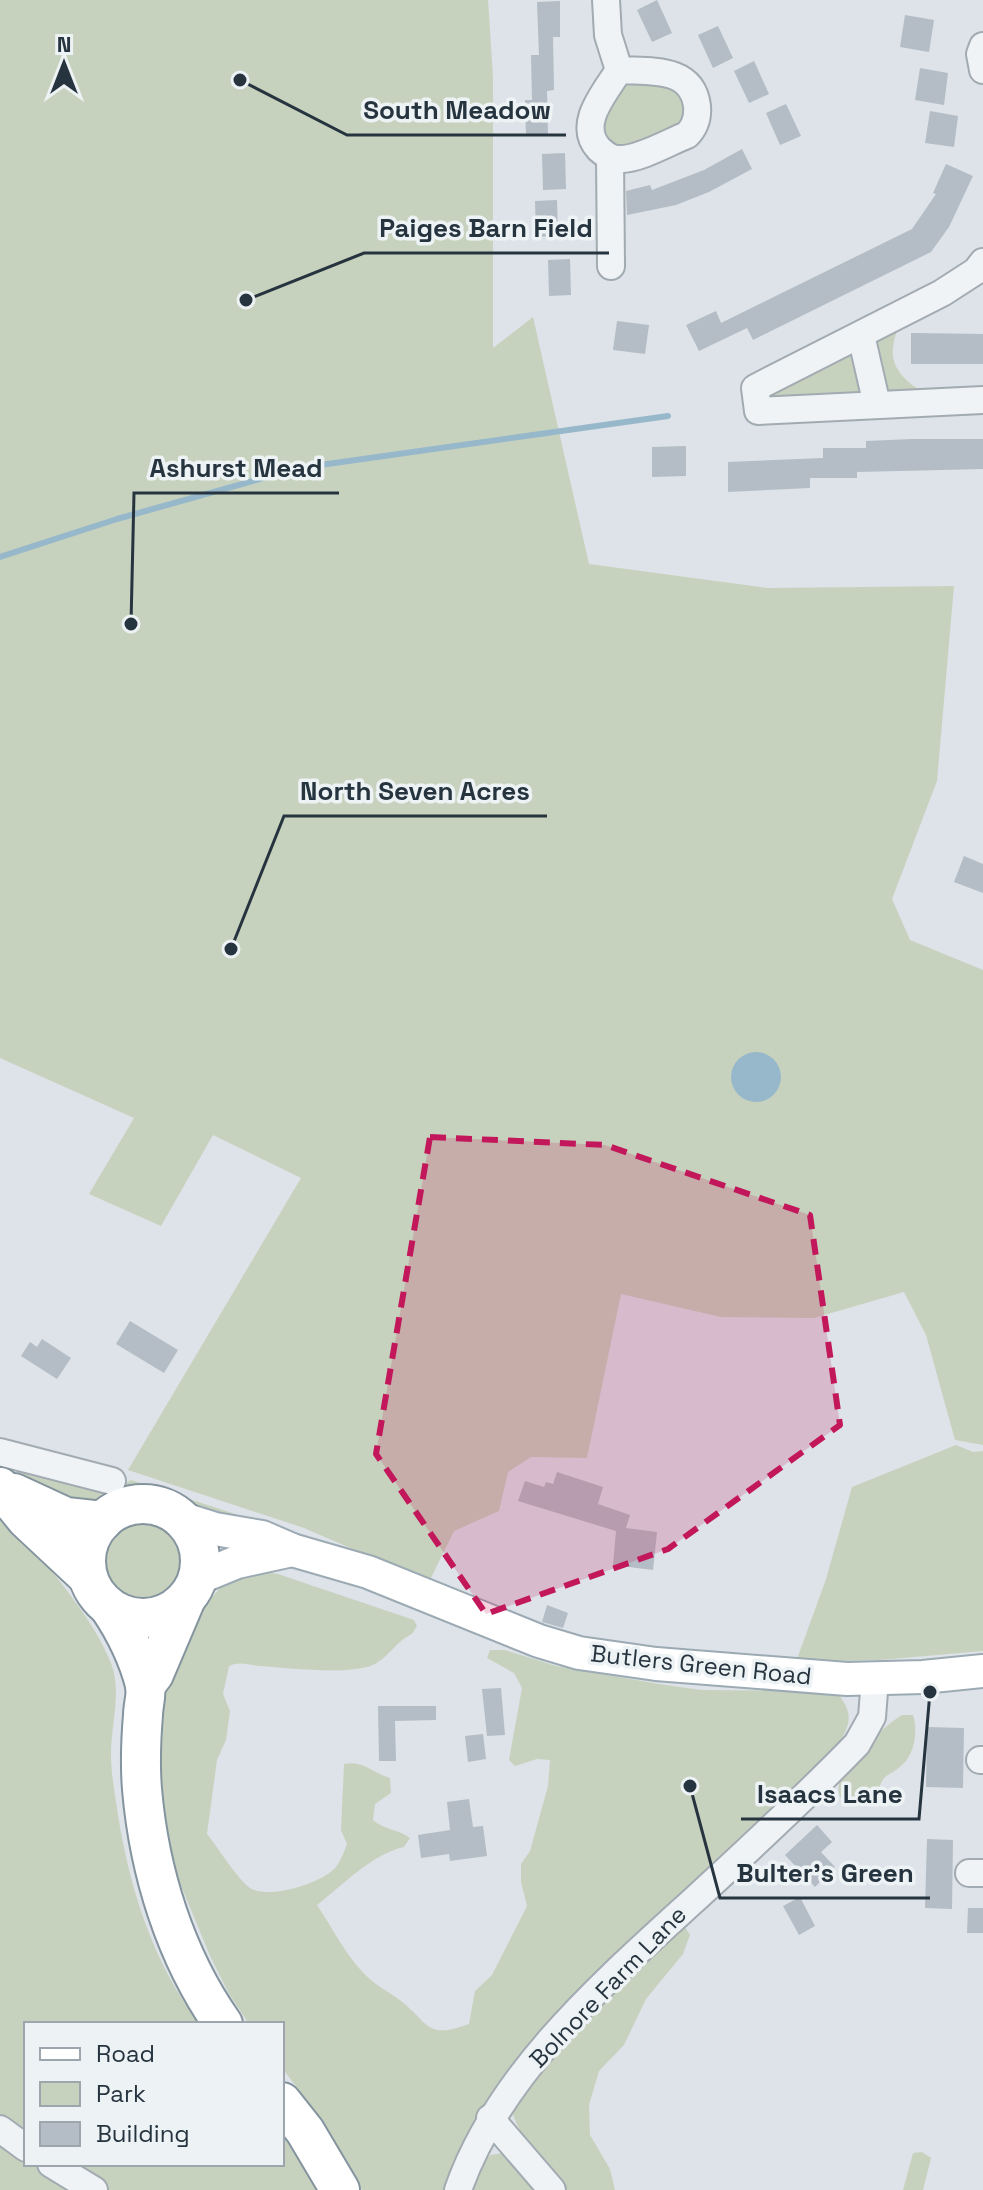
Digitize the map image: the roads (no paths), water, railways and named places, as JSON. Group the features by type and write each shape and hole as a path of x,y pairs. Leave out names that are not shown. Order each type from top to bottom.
{"highway":[{"path":"6,1465 66,1517 103,1521"},
{"path":"6,1465 26,1519 124,1615 157,1617 172,1611 192,1590"},
{"path":"145,1686 154,1674 192,1590 201,1562 191,1530 180,1518 166,1509 133,1505 103,1521 88,1547 99,1592 125,1631 145,1686 142,1786 156,1874 169,1918 195,1979 222,2022"},
{"path":"284,2105 305,2131 340,2190"}],"main road":[{"name":"Butlers Green Road","path":"180,1518 215,1529 262,1537 292,1550 368,1572 539,1641 579,1653 670,1665 875,1679 983,1671"},
{"name":"Butlers Green Road","path":"192,1590 237,1562 292,1550"}],"street":[{"path":"606,0 608,35 619,70 591,116 589,131 597,146 610,158 627,159 693,130 698,114 695,93 686,82 674,75 619,70"},
{"path":"983,46 980,54 983,70"},
{"path":"610,158 611,266"},
{"path":"983,262 976,271 942,293 755,388 758,411 983,400"},
{"path":"861,335 877,405"},
{"path":"6,1465 112,1481"},
{"name":"Bolnore Farm Lane","path":"458,2190 476,2144 514,2084 626,1962 857,1744 872,1717 875,1679"},
{"path":"490,2118 552,2190"},
{"path":"0,2129 24,2147"},
{"path":"54,2166 94,2190"}],"water":[{"path":"756,1052 774,1059 781,1077 774,1095 756,1102 738,1095 731,1077 738,1059"}],"waterway":[{"path":"0,557 117,519 299,468 668,416"}],"place":[{"name":"South Meadow","path":"240,80"},
{"name":"Paiges Barn Field","path":"246,300"},
{"name":"Ashurst Mead","path":"131,624"},
{"name":"North Seven Acres","path":"231,949"},
{"name":"Isaacs Lane","path":"930,1692"},
{"name":"Bulter's Green","path":"690,1786"}]}
